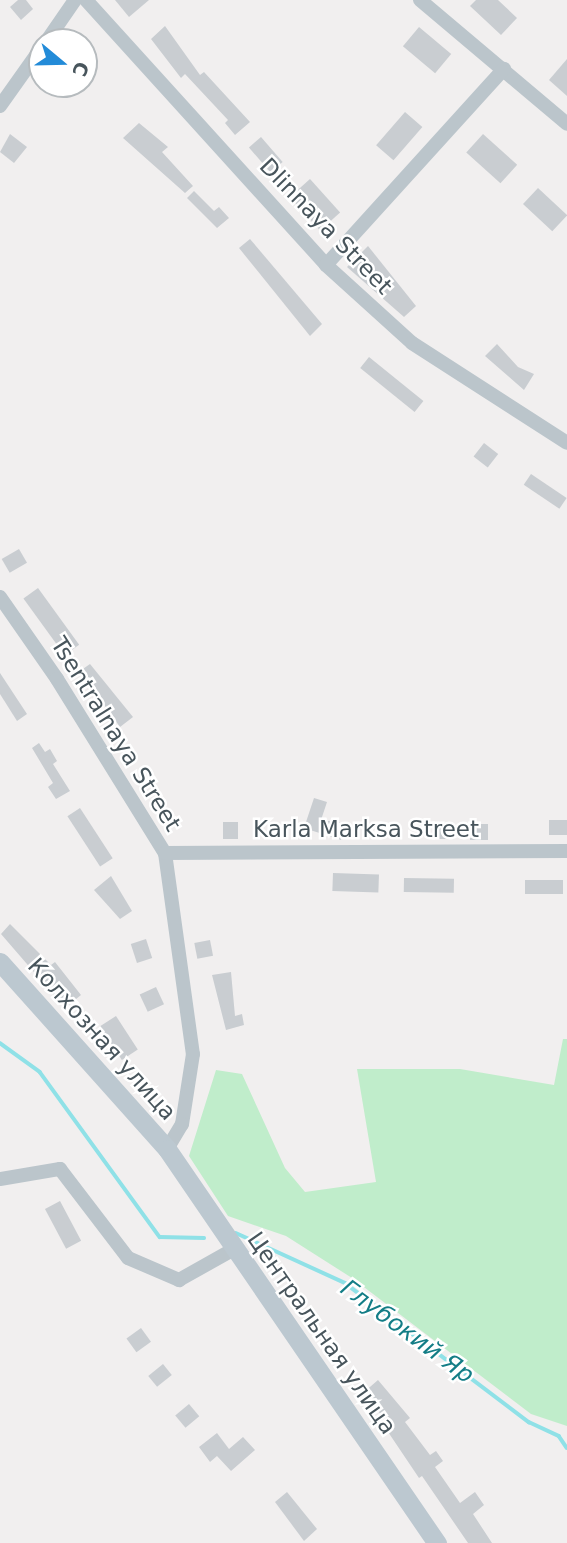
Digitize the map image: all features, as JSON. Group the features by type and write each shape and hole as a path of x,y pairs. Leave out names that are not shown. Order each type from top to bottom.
{"street":[{"path":"56,28 75,0"},
{"name":"Dlinnaya Street","path":"86,0 326,265 412,343 567,443"},
{"path":"420,0 567,124"},
{"path":"0,106 28,67"},
{"path":"326,265 504,69"},
{"name":"Tsentralnaya Street","path":"0,597 57,679 164,853 192,1055 182,1124 167,1149"},
{"name":"Karla Marksa Street","path":"164,853 567,851"},
{"name":"Колхозная улица","path":"0,962 167,1149"},
{"name":"Центральная улица","path":"167,1149 437,1543"},
{"path":"0,1179 60,1169 128,1258 179,1280 234,1249"}],"green space":[{"path":"563,1039 567,1039 567,1426 531,1414 352,1278 286,1236 228,1216 189,1156 216,1070 242,1074 285,1168 305,1192 376,1182 357,1069 460,1069 554,1085"}],"building":[{"path":"18,0 26,0 33,9 21,20 10,7"},
{"path":"115,0 149,0 129,17"},
{"path":"476,0 498,0 517,18 501,35 470,6"},
{"path":"165,26 200,75 204,72 250,122 235,135 225,123 228,120 185,74 181,78 151,39"},
{"path":"419,27 451,54 435,73 403,46"},
{"path":"567,59 567,96 549,80"},
{"path":"405,112 422,127 393,160 376,145"},
{"path":"139,123 168,147 162,152 193,186 185,193 123,138"},
{"path":"10,134 27,147 14,163 0,152"},
{"path":"483,134 517,165 500,183 466,153"},
{"path":"261,137 283,162 271,172 249,147"},
{"path":"310,179 340,212 320,231 290,197"},
{"path":"538,188 567,215 552,231 523,204"},
{"path":"194,191 214,211 219,207 229,218 217,228 187,198"},
{"path":"250,239 322,324 310,336 239,248"},
{"path":"368,246 416,306 404,317 347,267"},
{"path":"497,344 518,367 534,374 524,390 485,356"},
{"path":"369,357 423,401 415,412 360,368"},
{"path":"484,443 498,454 488,467 474,456"},
{"path":"531,474 567,498 559,509 524,485"},
{"path":"19,549 27,563 10,573 2,559"},
{"path":"38,588 79,645 65,655 23,599"},
{"path":"90,664 133,717 120,727 80,671"},
{"path":"0,673 27,714 17,721 0,694"},
{"path":"39,743 45,752 50,749 57,761 53,764 70,791 56,799 48,787 53,783 32,748"},
{"path":"314,798 327,802 321,820 343,823 341,840 304,828"},
{"path":"80,808 113,858 100,866 67,816"},
{"path":"549,820 567,820 567,835 549,835"},
{"path":"223,822 238,822 238,839 223,839"},
{"path":"435,823 451,823 451,839 435,839"},
{"path":"470,824 488,824 488,840 470,840"},
{"path":"333,873 379,875 378,893 332,891"},
{"path":"111,876 132,911 120,919 94,890"},
{"path":"404,878 454,879 454,893 404,892"},
{"path":"525,880 563,880 563,894 525,894"},
{"path":"10,924 51,965 55,962 81,995 65,1008 1,934"},
{"path":"146,939 152,958 137,963 131,944"},
{"path":"210,940 213,956 197,959 194,943"},
{"path":"231,972 235,1016 242,1014 244,1025 226,1030 212,975"},
{"path":"156,987 164,1004 148,1012 140,995"},
{"path":"116,1016 138,1050 122,1060 100,1026"},
{"path":"60,1201 81,1241 66,1249 45,1209"},
{"path":"141,1328 151,1342 136,1352 126,1339"},
{"path":"163,1364 172,1375 157,1387 148,1376"},
{"path":"378,1380 410,1418 405,1422 430,1455 436,1451 443,1461 435,1467 460,1503 475,1492 484,1505 473,1514 492,1543 468,1543 422,1476 419,1478 380,1420 383,1417 363,1393"},
{"path":"189,1404 199,1416 185,1428 175,1416"},
{"path":"217,1433 229,1449 243,1437 255,1450 231,1471 217,1456 210,1462 199,1447"},
{"path":"287,1492 317,1529 304,1541 275,1502"}],"waterway":[{"name":"Глубокий Яр","path":"0,1043 40,1072 160,1237 204,1238"},
{"name":"Глубокий Яр","path":"236,1233 345,1283 529,1422 559,1436 567,1448"}]}
